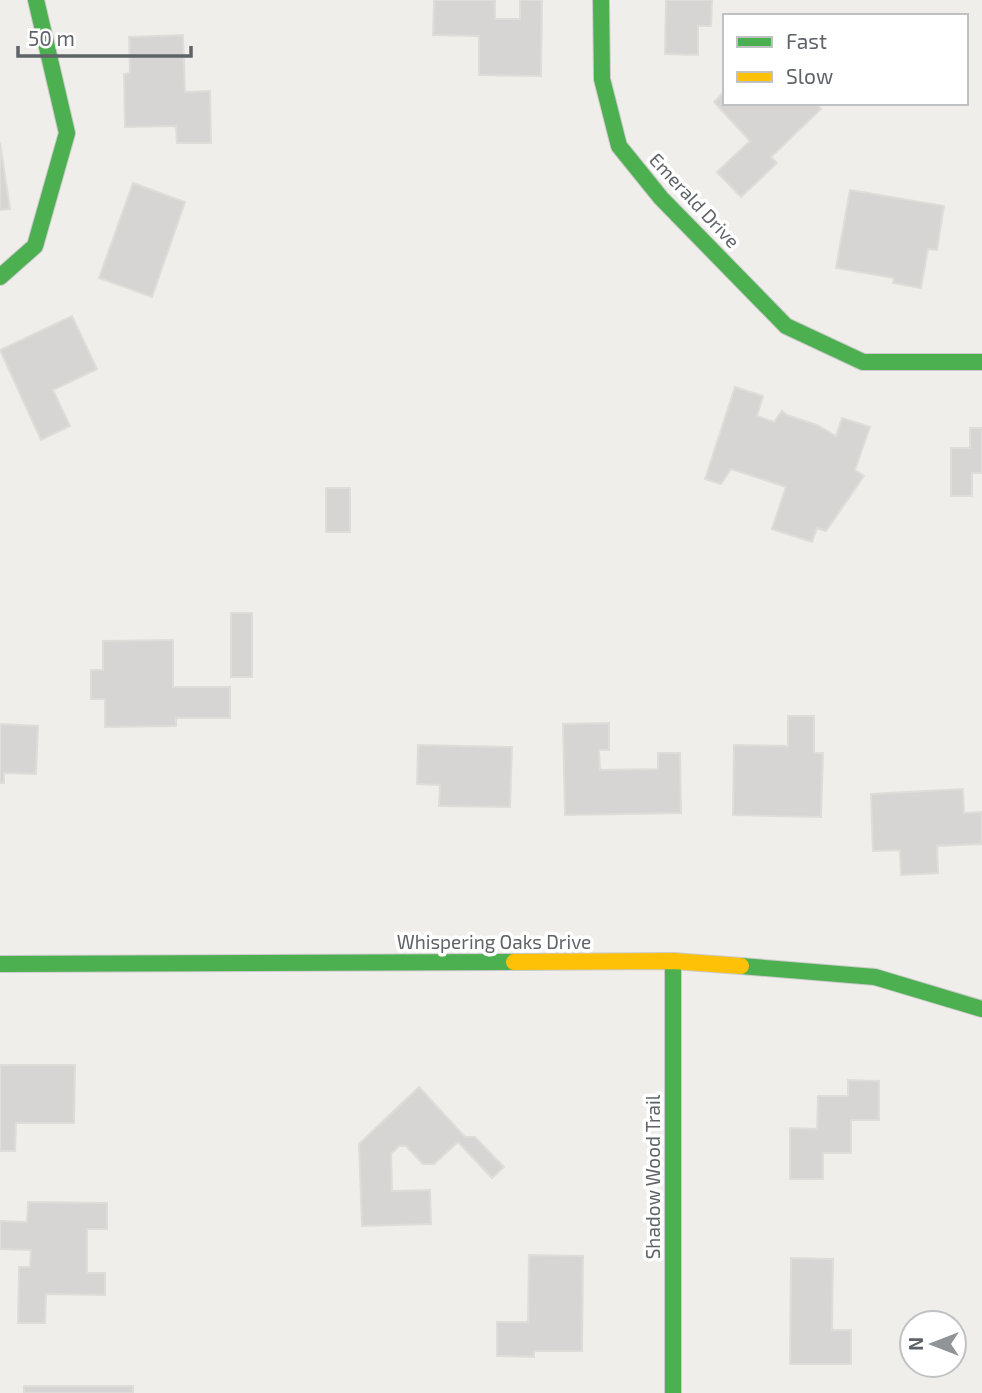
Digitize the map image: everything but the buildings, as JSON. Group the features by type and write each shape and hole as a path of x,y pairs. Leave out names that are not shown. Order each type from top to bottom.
{"street":[{"path":"0,277 35,246 67,133 36,0"},
{"name":"Emerald Drive","path":"601,0 602,79 619,146 660,198 786,326 863,362 982,362"},
{"name":"Whispering Oaks Drive","path":"0,964 673,961 875,977 982,1009"},
{"name":"Shadow Wood Trail","path":"673,961 673,1393"}],"traffic: fast":[{"path":"0,277 35,246 67,133 36,0"},
{"path":"601,0 602,79 619,146 661,198 786,326 863,362 982,362"},
{"path":"673,961 673,1393"},
{"path":"0,964 514,962"},
{"path":"741,966 875,977 982,1009"}],"traffic: slow":[{"path":"514,962 673,961 741,966"}]}
